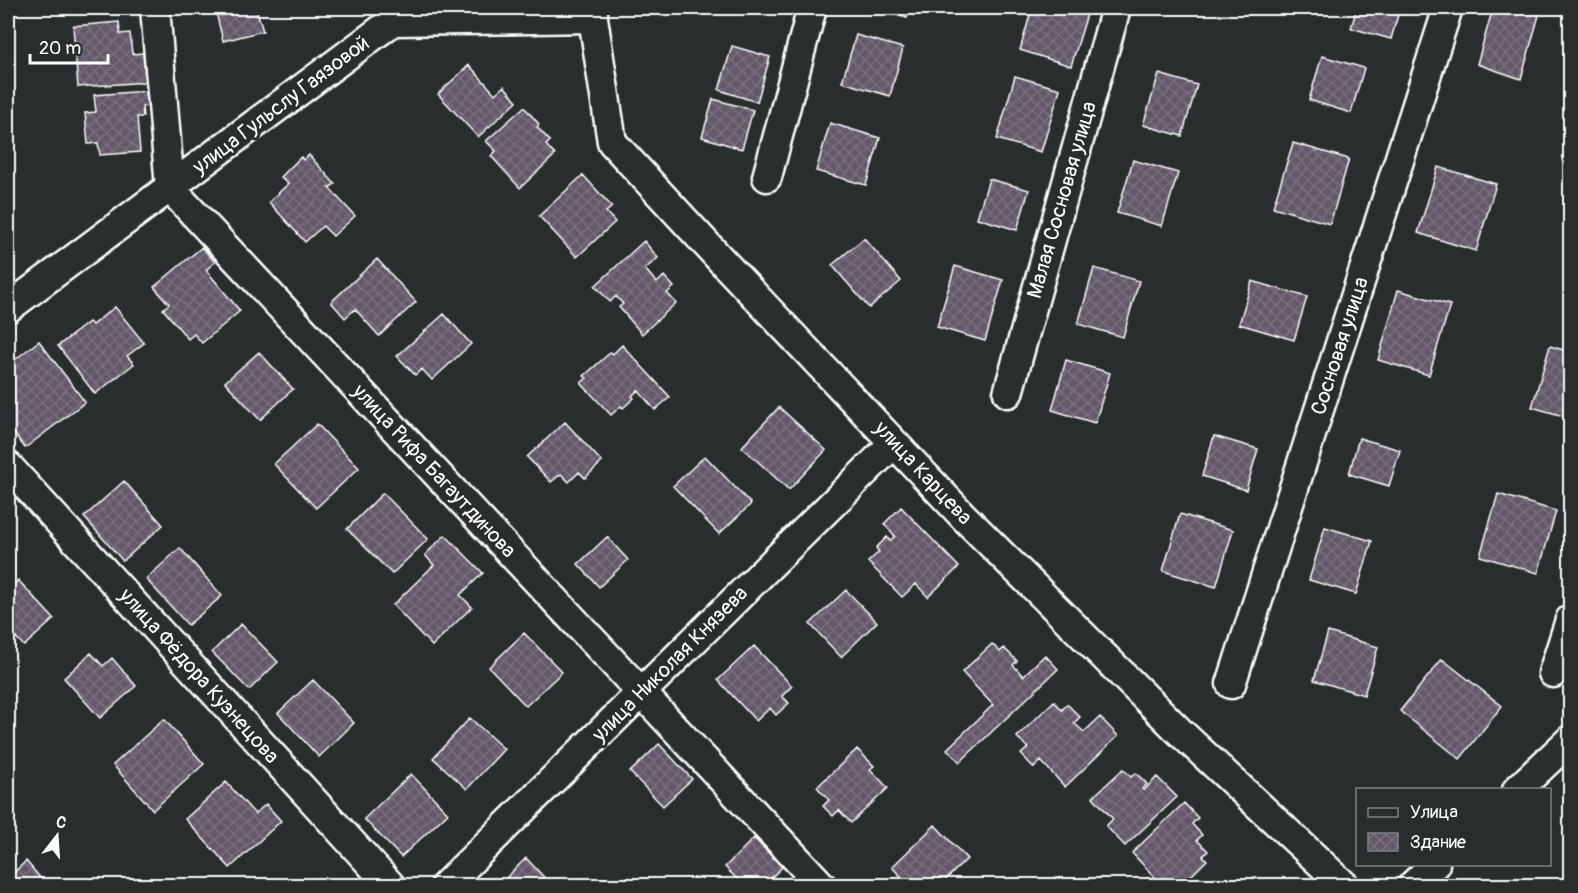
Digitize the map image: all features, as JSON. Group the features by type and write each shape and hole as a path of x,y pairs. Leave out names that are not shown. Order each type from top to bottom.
{"street":[{"path":"155,8 170,188"},
{"path":"767,177 812,8"},
{"name":"Малая Сосновая улица","path":"1008,393 1116,8"},
{"name":"Сосновая улица","path":"1232,684 1448,8"},
{"name":"улица Гульслу Гаязовой","path":"8,308 393,21 593,13"},
{"name":"улица Карцева","path":"593,13 612,141 964,517 1179,731 1346,885"},
{"name":"улица Рифа Багаутдинова","path":"170,188 822,885"},
{"name":"улица Николая Князева","path":"445,885 894,443"},
{"name":"улица Фёдора Кузнецова","path":"8,466 391,885"},
{"path":"1553,673 1570,620"},
{"path":"1518,788 1570,741"},
{"path":"1412,885 1433,866"}],"building":[{"path":"215,8 256,8 263,31 223,41"},
{"path":"871,8 910,8 907,18"},
{"path":"1032,8 1089,8 1071,66 1020,50"},
{"path":"1357,8 1400,8 1391,39 1351,28"},
{"path":"1493,8 1541,8 1521,79 1477,64"},
{"path":"119,22 120,34 130,33 132,54 143,53 146,82 78,87 73,26"},
{"path":"856,35 903,48 890,96 842,82"},
{"path":"732,46 770,57 757,102 719,90"},
{"path":"1322,56 1364,68 1351,113 1309,100"},
{"path":"469,65 495,94 504,86 517,101 478,137 438,94"},
{"path":"1159,74 1197,85 1182,136 1143,125"},
{"path":"1015,76 1060,89 1041,152 997,139"},
{"path":"146,91 148,106 142,107 143,117 137,117 140,152 100,155 98,143 88,144 85,113 96,112 94,95"},
{"path":"713,99 753,110 742,149 702,137"},
{"path":"524,107 539,124 537,127 550,141 546,145 555,155 520,188 491,156 496,151 486,141"},
{"path":"830,123 880,138 866,185 816,171"},
{"path":"1293,143 1349,159 1330,224 1273,207"},
{"path":"309,155 335,184 329,188 355,216 333,236 323,226 305,242 269,202 288,184 281,177 301,157 303,160"},
{"path":"1133,160 1178,173 1162,226 1117,213"},
{"path":"1438,167 1496,184 1476,251 1418,233"},
{"path":"583,175 612,207 606,212 615,222 577,257 539,216"},
{"path":"989,179 1029,190 1017,230 977,218"},
{"path":"864,238 901,281 869,308 832,265"},
{"path":"644,241 658,258 645,269 657,283 664,276 674,287 667,293 676,303 642,334 619,307 623,304 616,296 610,302 595,286"},
{"path":"202,247 215,262 206,270 240,311 202,343 194,334 188,339 163,309 169,304 154,287"},
{"path":"377,259 416,302 379,336 355,309 345,318 331,302"},
{"path":"955,266 1003,280 985,341 937,327"},
{"path":"1094,268 1139,281 1123,337 1078,324"},
{"path":"1252,281 1307,297 1294,340 1239,324"},
{"path":"1398,290 1450,305 1429,375 1378,360"},
{"path":"115,307 144,343 127,356 134,364 95,394 58,346 89,322 92,325"},
{"path":"444,314 471,344 432,380 422,369 415,375 397,356"},
{"path":"39,341 85,402 25,448 8,425 8,389 10,387 8,365"},
{"path":"622,345 670,397 655,410 638,390 632,396 634,398 611,415 581,383 587,378 584,376"},
{"path":"1550,346 1570,352 1570,418 1532,407"},
{"path":"259,352 293,389 260,420 225,382"},
{"path":"1066,360 1110,373 1095,423 1052,410"},
{"path":"779,407 826,450 789,490 742,447"},
{"path":"565,422 602,462 585,478 579,472 569,482 561,474 551,482 527,457"},
{"path":"317,424 359,468 316,508 274,464"},
{"path":"1214,436 1258,449 1246,490 1202,476"},
{"path":"1359,438 1400,450 1389,486 1349,474"},
{"path":"705,456 751,504 719,534 673,486"},
{"path":"124,481 163,525 123,561 84,517"},
{"path":"383,493 428,539 392,574 347,529"},
{"path":"1498,494 1556,511 1538,573 1480,556"},
{"path":"901,507 959,567 928,597 916,584 902,597 868,562 879,552 876,548 887,537 890,541 895,536 884,524"},
{"path":"1180,514 1233,530 1216,587 1163,571"},
{"path":"1325,527 1372,541 1356,594 1309,580"},
{"path":"445,535 483,573 460,595 472,607 432,646 393,605 434,565 425,555"},
{"path":"607,537 628,560 599,587 578,564"},
{"path":"180,548 222,596 188,625 146,579"},
{"path":"18,580 54,619 24,646 8,629 8,590"},
{"path":"846,590 877,622 841,657 810,624"},
{"path":"241,624 278,662 249,690 212,652"},
{"path":"1328,632 1378,647 1364,695 1314,680"},
{"path":"524,633 562,672 526,706 489,667"},
{"path":"992,644 1000,652 1004,648 1017,661 1013,665 1023,676 1045,655 1058,669 960,762 947,749 993,705 962,672"},
{"path":"754,646 792,686 782,696 789,703 776,715 770,708 756,721 718,680"},
{"path":"91,653 103,666 112,658 136,686 100,718 64,678"},
{"path":"1442,659 1502,706 1460,759 1400,711"},
{"path":"313,680 354,723 319,757 278,713"},
{"path":"1054,701 1062,710 1067,704 1080,717 1074,723 1084,732 1100,717 1118,736 1065,787 1041,761 1034,768 1021,754 1028,748 1017,737"},
{"path":"470,718 504,749 467,789 433,758"},
{"path":"164,719 204,764 153,810 113,765"},
{"path":"659,744 692,779 663,806 630,772"},
{"path":"857,749 874,766 870,769 888,788 851,823 839,810 833,816 823,806 829,800 817,787"},
{"path":"1123,769 1131,777 1136,773 1147,784 1142,789 1144,790 1157,777 1177,797 1125,846 1106,826 1113,819 1093,797"},
{"path":"411,774 448,813 401,857 364,819"},
{"path":"226,782 255,814 266,804 281,821 230,868 185,819"},
{"path":"1184,803 1198,818 1192,824 1202,835 1197,840 1208,851 1203,856 1207,860 1181,886 1163,886 1132,853"},
{"path":"935,825 967,859 939,886 910,886 892,867"},
{"path":"754,838 782,867 772,877 780,886 732,886 738,880 725,867"},
{"path":"526,858 552,886 511,886 513,884 507,877"},
{"path":"26,861 47,886 8,886 8,878"}]}
